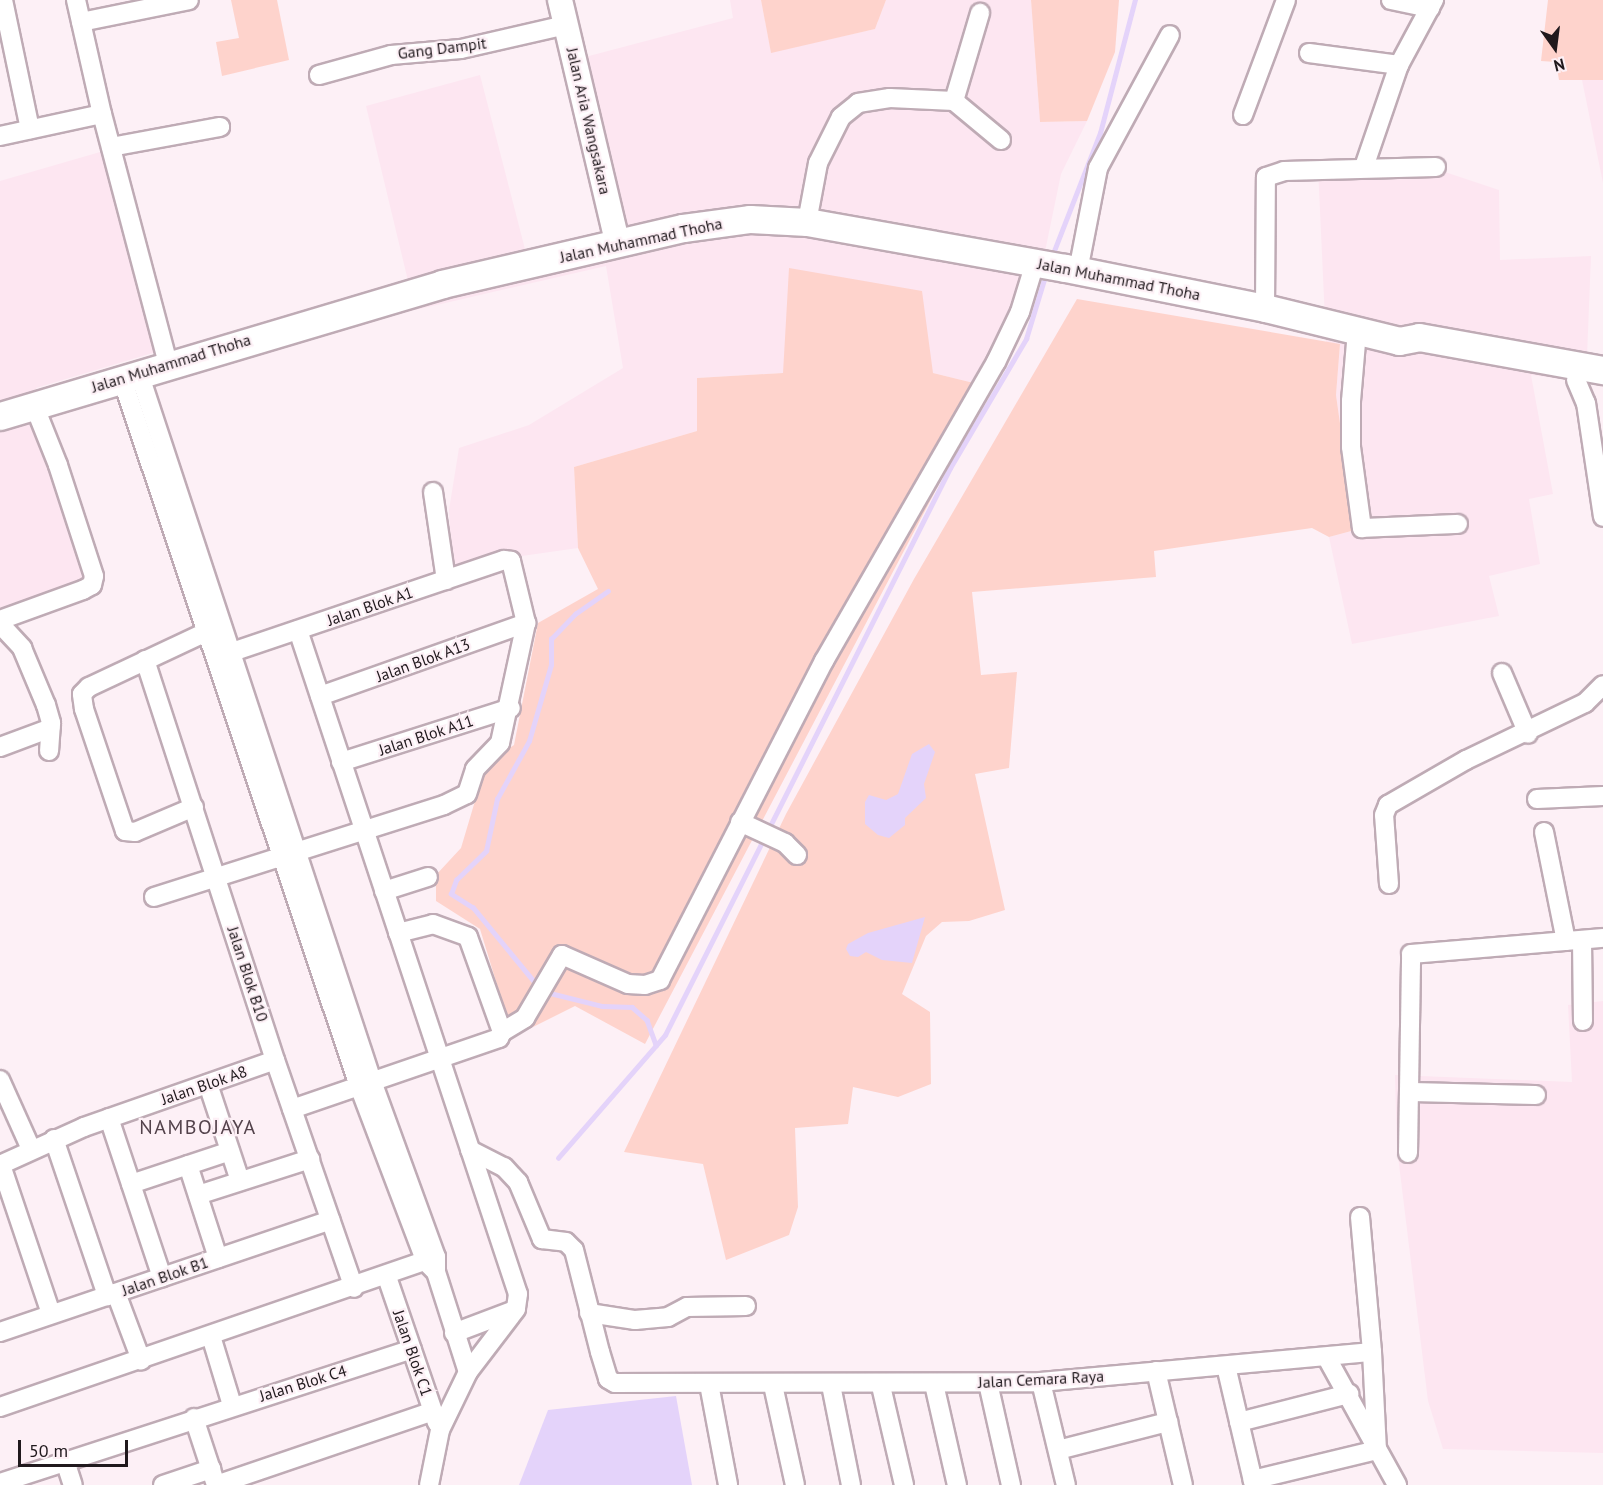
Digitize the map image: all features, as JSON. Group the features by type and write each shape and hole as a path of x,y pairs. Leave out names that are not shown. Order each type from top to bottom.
{"main road":[{"name":"Jalan Muhammad Thoha","path":"0,416 168,363 442,284 617,242 750,219 807,222 1039,263 1265,308 1400,341 1419,337 1603,370"},
{"name":"Jalan Muhammad Thoha","path":"1400,341 1413,353 1603,385"}],"street":[{"path":"3,0 30,129"},
{"path":"76,0 102,114 168,363"},
{"path":"81,22 189,0"},
{"name":"Jalan Aria Wangsakara","path":"560,0 617,242"},
{"path":"1243,115 1286,0"},
{"path":"1364,167 1399,65 1432,4 1391,0"},
{"path":"954,101 980,13"},
{"name":"Gang Dampit","path":"320,75 391,55 461,49 566,25"},
{"path":"1076,270 1098,168 1170,35"},
{"path":"1309,53 1399,65"},
{"path":"807,222 818,163 841,117 858,103 890,98 954,101 1002,140"},
{"path":"0,136 102,114"},
{"path":"111,147 220,127"},
{"path":"1265,308 1266,177 1284,171 1364,167 1436,167"},
{"path":"502,1032 525,1018 562,955 627,984 645,985 660,980 879,558 996,362 1020,312 1039,263"},
{"path":"1357,331 1352,447 1362,528 1458,524"},
{"path":"130,376 365,1083 433,1264 468,1372"},
{"path":"1576,380 1586,403 1603,517"},
{"path":"34,405 58,465 94,576 92,585 83,590 0,622 22,648 46,705 51,728 49,751"},
{"path":"433,492 446,580"},
{"name":"Jalan Blok A1","path":"230,653 498,562 511,561 526,623"},
{"path":"154,897 363,828 444,805 467,794 475,769 501,743 511,708 526,623"},
{"name":"Jalan Blok A13","path":"320,696 526,623"},
{"path":"213,628 230,653 289,852"},
{"path":"194,807 135,832 125,831 84,709 82,694 88,687 213,628"},
{"path":"298,630 518,1294 516,1309 468,1372 440,1430 429,1485"},
{"name":"Jalan Blok B10","path":"145,660 275,1060 354,1288"},
{"path":"1502,673 1528,734"},
{"path":"1389,884 1384,815 1388,805 1466,760 1528,734 1585,703 1603,685"},
{"name":"Jalan Blok A11","path":"341,762 511,708"},
{"path":"0,747 51,728"},
{"path":"1537,799 1603,796"},
{"path":"740,822 775,839 797,855"},
{"path":"1544,832 1574,940 1583,1020"},
{"path":"384,891 428,877"},
{"path":"292,1109 500,1038 502,1032 468,937 433,924 398,933"},
{"path":"1408,1154 1411,1092 1411,954 1603,938"},
{"name":"Jalan Blok A8","path":"0,1165 54,1139 109,1118 275,1060"},
{"path":"0,1080 31,1149"},
{"path":"208,1084 240,1181"},
{"path":"1411,1092 1536,1095"},
{"path":"109,1118 162,1277"},
{"path":"54,1139 112,1294 141,1360"},
{"path":"470,1150 504,1167 518,1182 542,1239 566,1242 574,1250 589,1313 635,1320 668,1317 687,1307 747,1306"},
{"path":"131,1184 230,1151"},
{"path":"198,1195 309,1159"},
{"path":"0,1165 51,1314"},
{"path":"188,1165 218,1258"},
{"path":"1360,1217 1372,1352 1377,1450"},
{"name":"Jalan Blok B1","path":"0,1332 331,1220"},
{"path":"0,1407 387,1276 433,1264"},
{"name":"Jalan Blok C1","path":"387,1276 440,1430"},
{"path":"454,1333 516,1309"},
{"name":"Jalan Cemara Raya","path":"589,1313 611,1382 881,1386 1041,1382 1328,1359 1372,1352"},
{"path":"211,1336 232,1405"},
{"name":"Jalan Blok C4","path":"0,1483 232,1405 412,1349"},
{"path":"1328,1359 1396,1485"},
{"path":"1226,1366 1254,1483 1377,1450"},
{"path":"1156,1371 1168,1422 1178,1484"},
{"path":"1041,1382 1066,1485"},
{"path":"988,1383 1011,1485"},
{"path":"709,1384 728,1485"},
{"path":"934,1384 957,1485"},
{"path":"773,1385 795,1485"},
{"path":"831,1385 851,1485"},
{"path":"881,1386 904,1485"},
{"path":"1239,1422 1349,1395"},
{"path":"163,1485 214,1480 433,1411"},
{"path":"194,1418 214,1480"},
{"path":"1058,1450 1168,1422"},
{"path":"65,1461 73,1485"}],"shaded area":[{"path":"231,0 277,0 289,60 222,76 216,42 239,38"},
{"path":"730,0 761,0 771,52 875,29 886,0 1031,0 1040,122 1087,121 1061,174 1041,271 990,387 933,373 783,373 697,378 697,431 574,467 578,548 452,566 449,510 459,448 529,425 623,368 606,266 415,310 366,106 480,75 526,253 610,236 570,61 733,18"},
{"path":"761,0 886,0 875,29 771,53"},
{"path":"1031,0 1119,0 1115,52 1087,121 1040,122"},
{"path":"1548,0 1603,0 1603,80 1559,80 1556,62 1541,61"},
{"path":"1582,80 1603,80 1603,183"},
{"path":"107,150 156,352 36,388 100,584 0,622 0,181"},
{"path":"1318,167 1436,169 1499,190 1500,260 1591,256 1586,382 1531,375 1553,494 1529,499 1540,564 1489,576 1499,616 1352,644 1329,537 1355,530 1336,395 1340,345 1326,342"},
{"path":"789,268 922,291 933,373 990,387 645,1044 575,1006 513,1037 480,929 436,901 436,875 461,848 486,764 514,745 538,623 598,589 578,548 574,467 697,431 697,378 783,373"},
{"path":"1077,299 1340,344 1336,395 1355,530 1329,537 1312,528 1154,551 1156,577 972,592 981,675 1017,672 1009,768 975,774 1005,910 969,921 942,922 926,936 902,994 930,1012 931,1084 898,1097 853,1087 848,1124 795,1128 798,1207 789,1235 726,1260 703,1164 624,1152 786,814 914,579"},
{"path":"929,744 935,752 924,784 926,798 905,818 905,825 889,838 878,835 865,824 865,802 869,795 886,800 898,794 912,754"},
{"path":"925,917 912,963 882,960 866,952 858,957 850,956 846,949 848,944 868,933"},
{"path":"1603,1001 1603,1453 1443,1449 1428,1401 1397,1148 1395,1075 1572,1082 1568,1005"},
{"path":"676,1396 692,1485 519,1485 548,1410"}],"waterway":[{"path":"1052,256 1100,133 1135,0"},
{"path":"768,830 950,468 1026,339 1046,273"},
{"path":"539,988 473,908 451,894 456,880 486,851 497,799 529,741 551,665 551,639 575,614 608,591"},
{"path":"558,1158 665,1035 764,838"},
{"path":"546,992 602,1006 632,1007 647,1020 656,1045"}],"district":[{"name":"NAMBOJAYA","path":"198,1127"}]}
